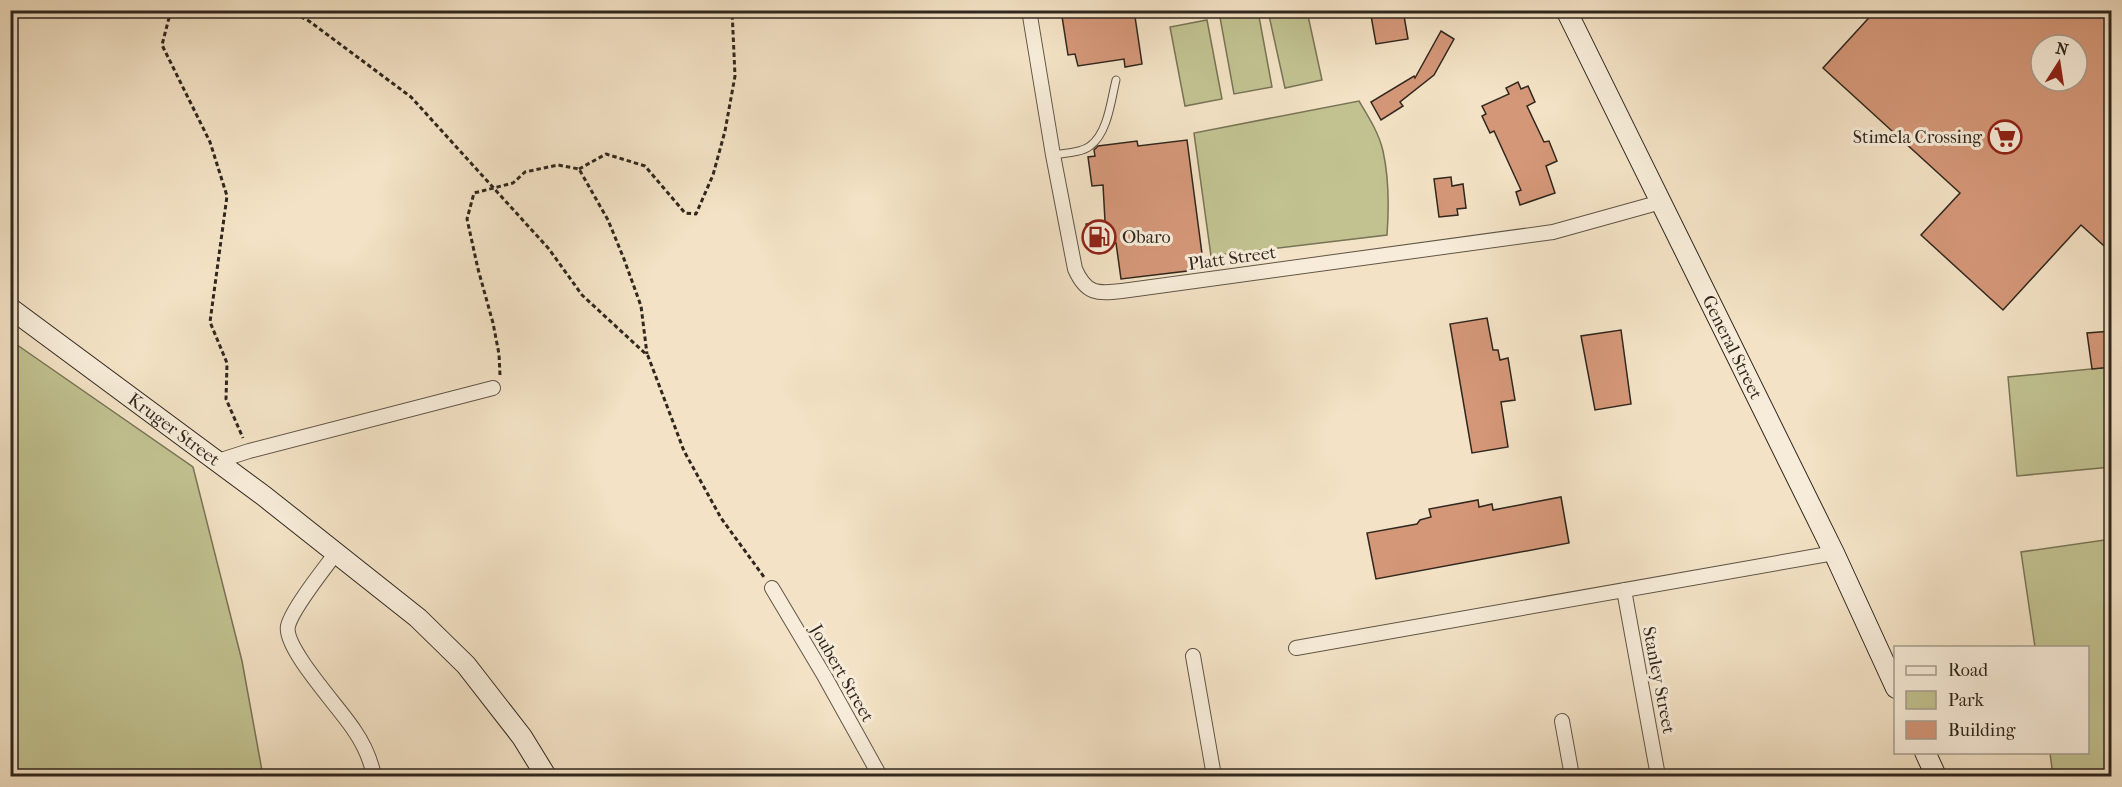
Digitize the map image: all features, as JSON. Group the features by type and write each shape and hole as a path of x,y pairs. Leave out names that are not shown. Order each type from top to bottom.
{"main road":[{"name":"General Street","path":"1566,10 1789,466 1834,553 1894,684"},
{"name":"Kruger Street","path":"10,308 218,461 418,618 466,664 522,736 546,777"},
{"path":"1925,754 1936,777"}],"street":[{"name":"Platt Street","path":"1029,10 1053,156 1075,269 1082,284 1093,291 1106,293 1553,232 1661,201"},
{"path":"218,461 494,388"},
{"path":"336,553 292,616 287,630 296,653 355,730 374,777"},
{"path":"1296,648 1834,553"},
{"name":"Joubert Street","path":"772,588 825,677 880,777"},
{"name":"Stanley Street","path":"1624,590 1658,777"},
{"path":"1193,656 1214,777"},
{"path":"1562,721 1572,777"}],"lane":[{"path":"1053,156 1083,150 1099,137 1116,80"}],"path":[{"path":"171,10 162,45 210,142 227,196 210,322 226,363 226,399 249,451"},
{"path":"287,10 309,21 411,97 549,249 582,296 648,356"},
{"path":"494,388 500,375 499,354 467,219 474,193 513,183 525,172 558,165 579,169 606,154 645,166 685,213 696,214 713,175 725,131 735,76 732,10"},
{"path":"579,169 608,220 624,259 641,306 648,356 684,451 721,518 772,588"}],"green space":[{"path":"1258,11 1272,87 1234,94 1219,12"},
{"path":"1268,11 1307,11 1322,80 1285,88"},
{"path":"1207,20 1222,99 1185,106 1170,27"},
{"path":"1359,101 1376,131 1383,151 1388,193 1387,235 1211,256 1194,133"},
{"path":"10,340 193,467 242,661 263,776 11,776"},
{"path":"2111,367 2111,467 2017,476 2008,377"},
{"path":"2111,539 2111,776 2053,776 2050,754 2089,754 2089,646 2035,646 2021,552"}],"building":[{"path":"1061,10 1134,10 1142,64 1125,67 1124,59 1078,66 1075,54 1068,55"},
{"path":"1370,10 1403,10 1408,39 1376,44"},
{"name":"Stimela Crossing","path":"1876,10 2112,10 2112,253 2081,225 2003,310 1921,235 1960,193 1823,68"},
{"path":"1441,31 1454,39 1434,75 1400,102 1403,106 1381,120 1371,102 1414,76 1415,78"},
{"path":"1518,82 1521,89 1528,86 1535,102 1527,106 1544,142 1549,141 1557,161 1546,166 1555,193 1520,205 1516,192 1521,190 1494,131 1490,133 1482,116 1486,114 1482,106 1509,94 1506,88"},
{"path":"1187,140 1204,269 1121,279 1116,243 1090,247 1086,224 1105,221 1103,185 1092,186 1088,157 1095,156 1094,150 1098,146 1137,141 1138,146"},
{"path":"1451,177 1452,186 1463,184 1466,208 1457,209 1458,215 1439,217 1434,179"},
{"path":"1487,318 1493,350 1498,350 1500,360 1508,358 1515,400 1501,402 1508,447 1472,453 1450,324"},
{"path":"1621,330 1631,404 1595,410 1581,336"},
{"path":"2112,331 2112,367 2092,369 2087,333"},
{"path":"1561,497 1569,543 1376,579 1367,533 1417,524 1420,520 1431,517 1429,509 1478,500 1479,507 1492,504 1493,510"}],"place":[{"name":"Stimela Crossing","path":"2005,137"},
{"name":"Obaro","path":"1099,237"}]}
